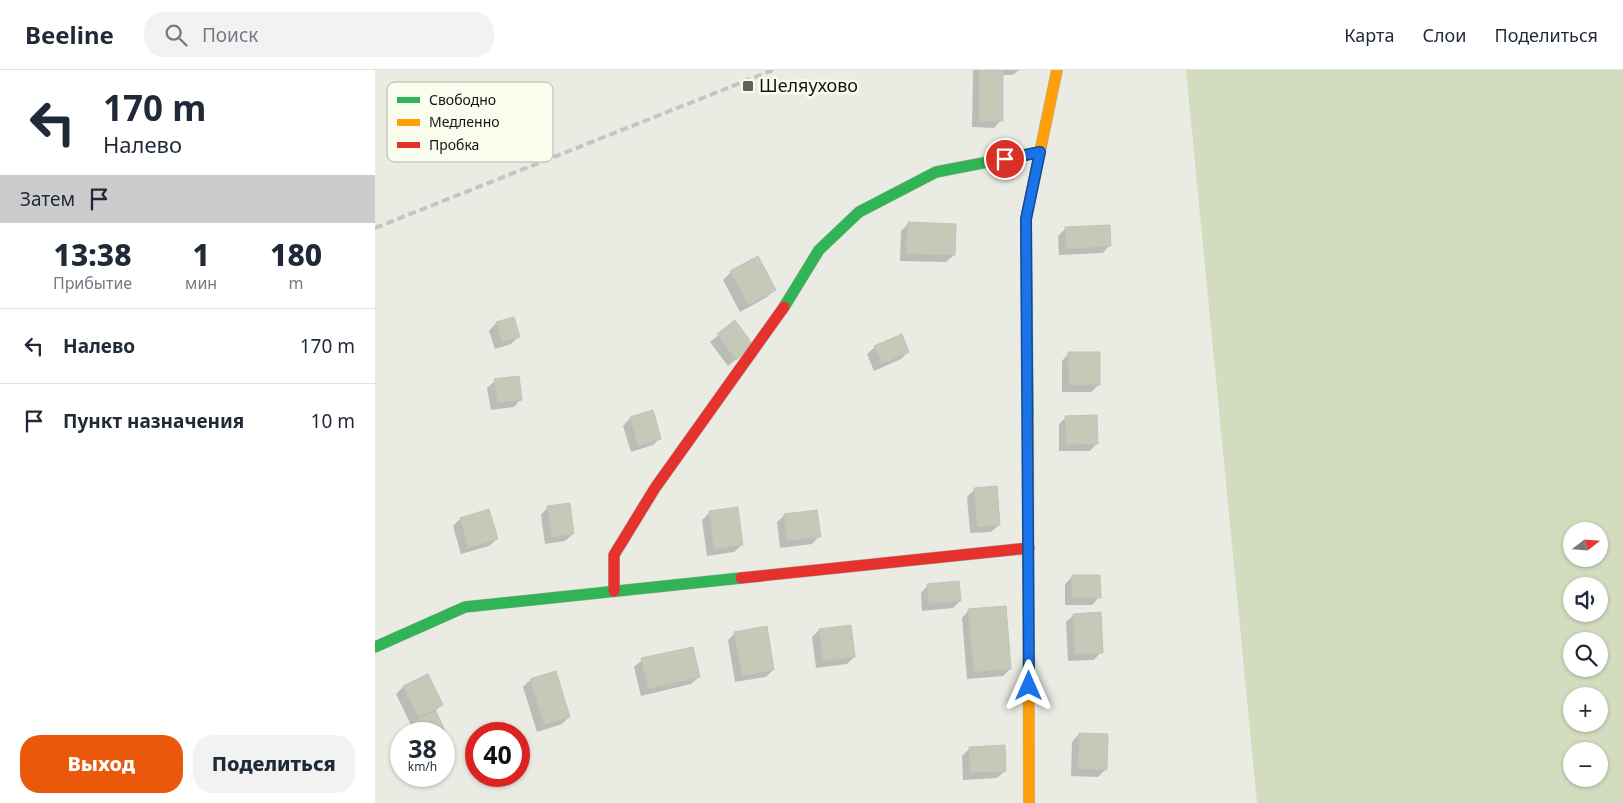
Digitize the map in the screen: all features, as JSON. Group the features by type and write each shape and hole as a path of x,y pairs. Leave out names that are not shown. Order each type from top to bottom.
{"street":[{"path":"1029,803 1026,219 1057,70"},
{"path":"614,591 614,556 619,547 655,488 789,301 819,250 859,212 936,172 1040,152"},
{"path":"375,648 465,607 1029,548"}],"green space":[{"path":"1186,70 1623,70 1623,803 1257,803"}],"building":[{"path":"979,70 1003,70 1003,121 979,121"},
{"path":"908,222 956,224 955,255 906,254"},
{"path":"1110,225 1111,246 1066,249 1065,227"},
{"path":"758,256 776,290 748,305 730,271"},
{"path":"514,317 520,337 502,342 496,322"},
{"path":"735,320 754,346 736,360 717,334"},
{"path":"902,334 909,352 882,364 874,346"},
{"path":"1068,352 1100,352 1100,385 1069,385"},
{"path":"519,376 522,400 498,403 494,379"},
{"path":"653,410 661,439 638,446 630,417"},
{"path":"1097,415 1098,444 1066,445 1065,416"},
{"path":"997,486 1000,525 977,527 974,488"},
{"path":"570,503 574,534 552,537 547,506"},
{"path":"738,507 743,545 714,549 709,511"},
{"path":"489,509 498,539 468,548 460,518"},
{"path":"817,510 821,537 787,541 784,514"},
{"path":"1072,575 1100,575 1101,598 1072,598"},
{"path":"959,581 961,601 929,604 927,584"},
{"path":"1006,606 1011,669 974,672 968,609"},
{"path":"1101,612 1103,653 1075,654 1073,614"},
{"path":"851,625 855,657 823,661 819,629"},
{"path":"767,626 774,670 742,676 734,632"},
{"path":"693,647 700,677 648,689 641,658"},
{"path":"556,671 570,717 544,725 530,679"},
{"path":"428,674 443,705 418,717 403,686"},
{"path":"436,711 441,722 413,722"},
{"path":"1079,733 1108,734 1107,770 1078,769"},
{"path":"1005,745 1006,771 970,773 969,747"}],"railway":[{"path":"553,157 773,70"},
{"path":"375,228 541,162"}],"traffic: fast":[{"path":"784,307 819,250 859,212 936,172 1040,152"},
{"path":"1028,415 1026,219 1038,161"},
{"path":"375,647 465,607 741,578"}],"traffic: slow":[{"path":"1038,161 1057,70"},
{"path":"1028,415 1029,803"}],"traffic: jam":[{"path":"614,591 614,555 655,488 784,307"},
{"path":"741,578 1029,548"}],"place":[{"name":"Шеляухово","path":"748,86"}],"route":[{"path":"1005,159 1040,152 1026,219 1029,686"}]}
